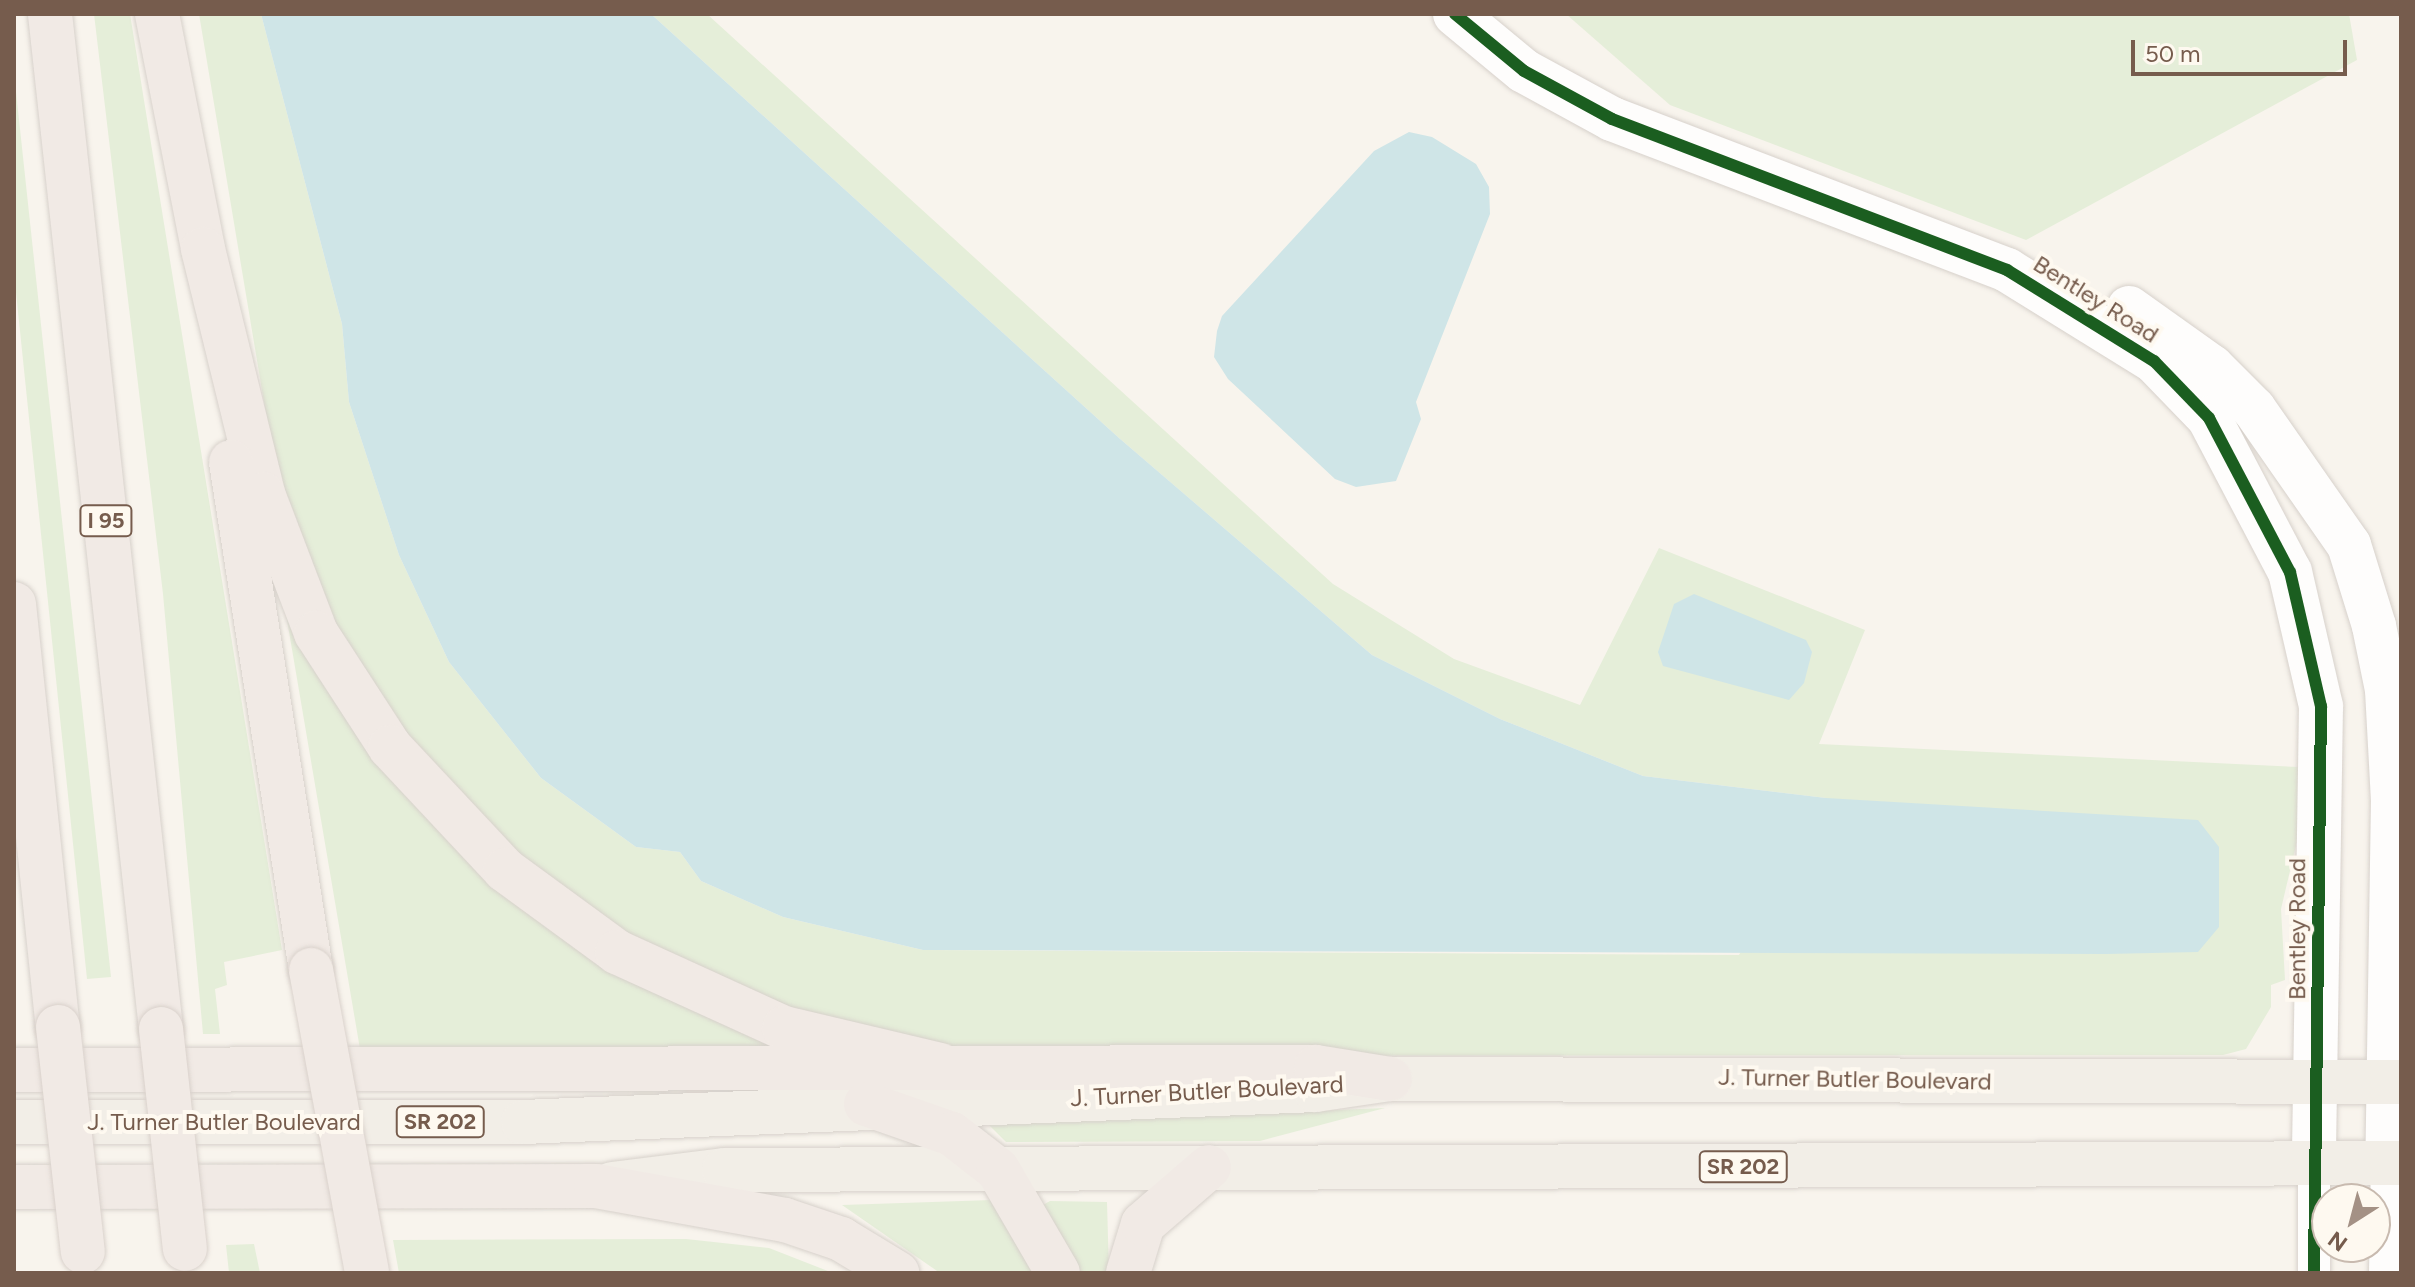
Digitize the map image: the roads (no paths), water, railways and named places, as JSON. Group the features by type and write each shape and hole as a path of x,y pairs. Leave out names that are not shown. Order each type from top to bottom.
{"highway":[{"name":"I 95","path":"50,14 186,1261"},
{"path":"157,14 203,249 311,970 367,1273"},
{"path":"203,249 263,494 316,633 382,736 445,813 565,917 670,980 831,1043 941,1065"},
{"path":"14,604 84,1263"},
{"path":"14,829 58,1027"},
{"path":"14,1070 941,1065 1316,1067 1390,1079"},
{"path":"866,1104 952,1134 998,1170 1058,1273"},
{"path":"1128,1273 1143,1224 1209,1167"},
{"path":"598,1186 785,1220 841,1239 897,1273"},
{"name":"SR 202","path":"14,1187 598,1186"}],"main road":[{"name":"J. Turner Butler Boulevard","path":"14,1122 523,1122 866,1104 1315,1090 1390,1079 2395,1082"},
{"name":"SR 202","path":"598,1186 724,1170 2394,1163"}],"street":[{"name":"Bentley Road","path":"1455,14 1524,71 1612,119 2007,270 2087,286 2212,367 2254,409 2349,545 2387,690 2394,1163"},
{"name":"Bentley Road","path":"2007,270 2151,359 2209,418 2290,572 2321,706 2320,1081 2314,1161"},
{"path":"2314,1161 2314,1273"},
{"path":"2385,1273 2394,1163"}]}
